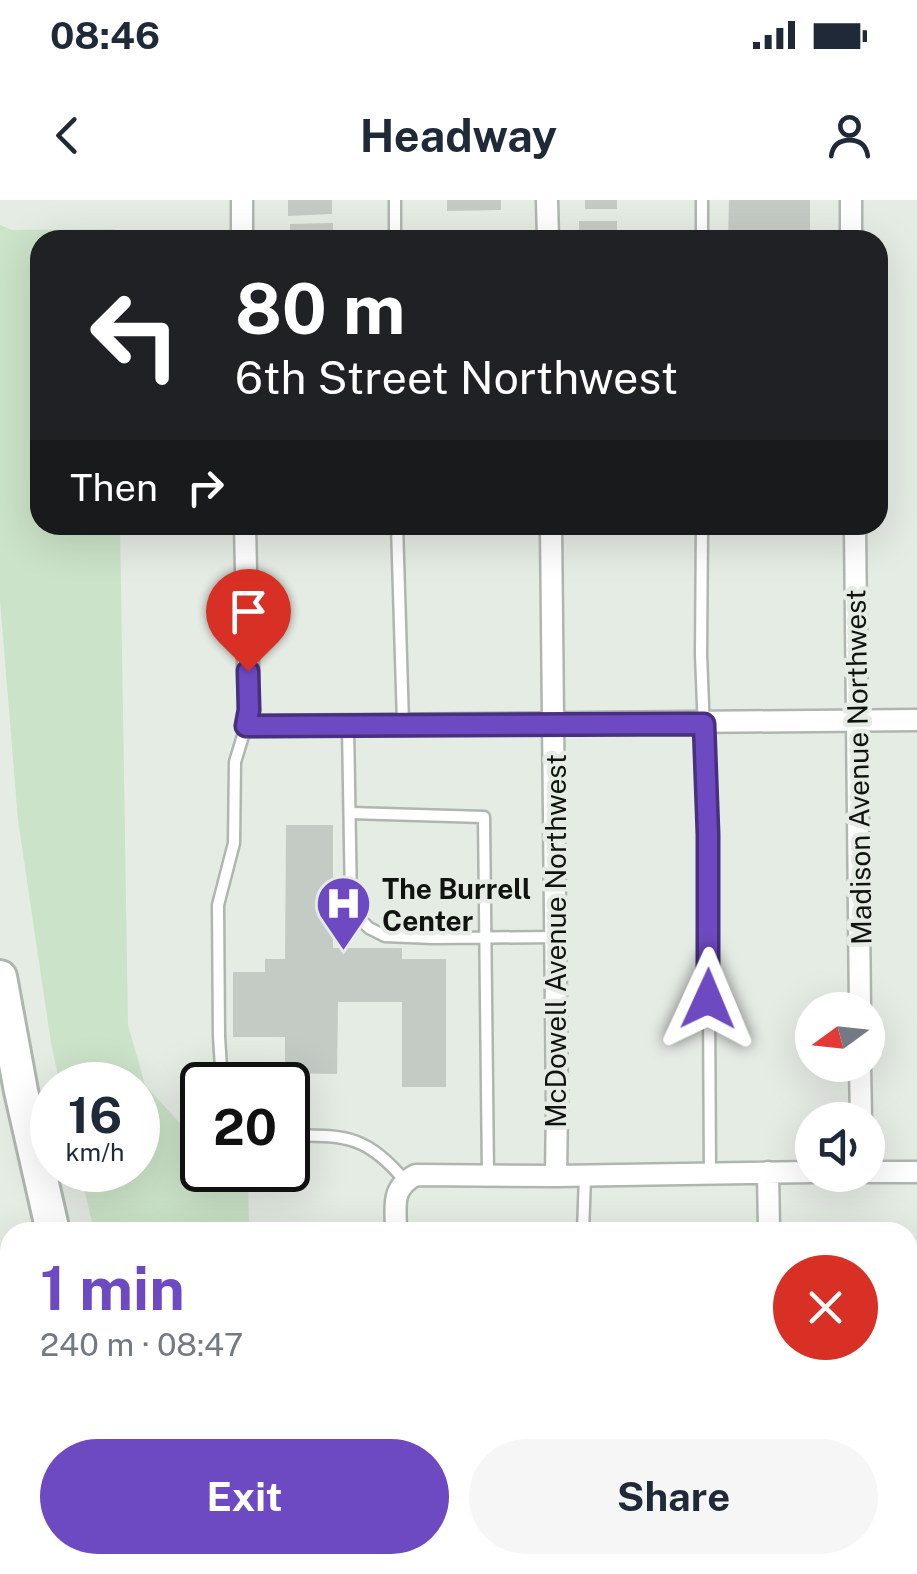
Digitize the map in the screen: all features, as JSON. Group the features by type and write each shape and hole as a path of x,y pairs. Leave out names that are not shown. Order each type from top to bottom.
{"main road":[{"path":"0,977 51,1222"}],"street":[{"path":"242,200 242,230"},
{"path":"547,200 548,230"},
{"path":"851,200 852,230"},
{"path":"245,535 249,710 246,726 917,720"},
{"name":"McDowell Avenue Northwest","path":"552,535 556,1176"},
{"name":"Madison Avenue Northwest","path":"855,535 860,992"},
{"path":"768,1172 769,1222"},
{"path":"396,1222 396,1196 405,1181 416,1175 795,1172"},
{"path":"885,1172 917,1172"}],"lane":[{"path":"395,200 395,230"},
{"path":"702,200 702,230"},
{"path":"398,535 402,724"},
{"path":"702,535 710,1173"},
{"path":"348,724 352,903 368,928 385,936 556,937"},
{"path":"221,1062 218,905 234,844 236,762 246,726"},
{"path":"350,813 484,817 488,1176"},
{"path":"310,1136 352,1138 370,1146 405,1181"},
{"path":"583,1222 585,1176"}],"green space":[{"path":"0,225 12,230 115,229 30,230 30,535 120,535 128,1025 138,1062 55,1062 18,820 0,600"},
{"path":"160,1101 180,1123 180,1192 248,1192 249,1222 92,1222 85,1192 160,1192"}],"building":[{"path":"288,200 332,200 332,214 288,216"},
{"path":"447,200 501,200 501,210 447,211"},
{"path":"585,200 617,200 617,209 585,209"},
{"path":"729,200 810,200 810,230 728,230"},
{"path":"579,221 617,221 617,230 579,230"},
{"path":"333,223 333,230 290,230 290,224"},
{"name":"The Burrell Center","path":"286,825 333,825 333,948 402,948 402,959 446,959 446,1087 402,1087 402,1002 338,1002 337,1074 310,1073 310,1062 285,1062 285,1037 233,1037 233,972 265,972 265,959 285,959"}],"place":[{"name":"The Burrell Center","path":"343,953"}],"route":[{"path":"248,671 246,726 704,724 708,999"}]}
